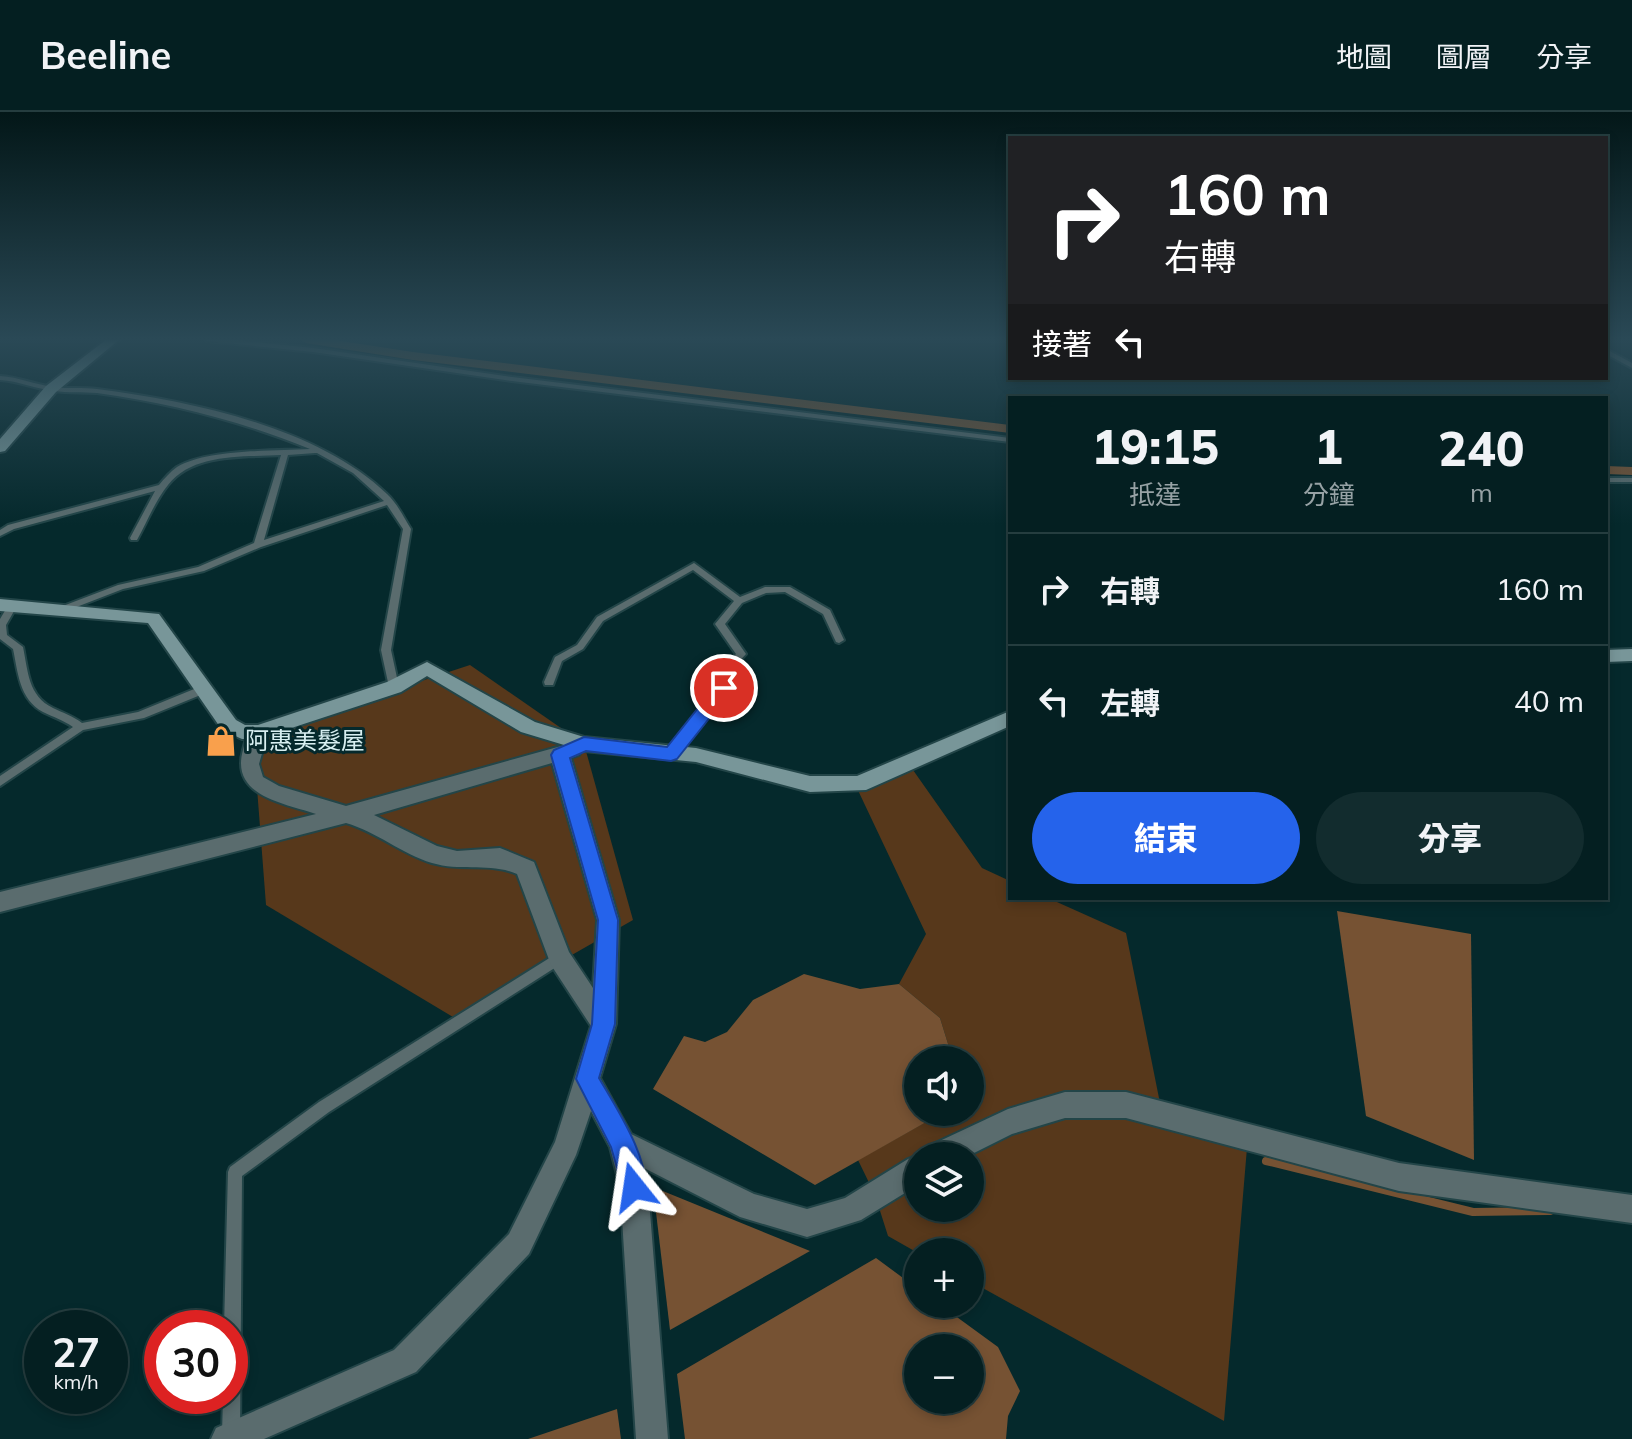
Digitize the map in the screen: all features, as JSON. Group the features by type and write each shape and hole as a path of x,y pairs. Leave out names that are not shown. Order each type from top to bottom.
{"main road":[{"path":"0,448 41,401"},
{"path":"6,606 153,618 229,725 242,732 258,732 394,687 427,668 572,750 696,755 810,784 859,784 1008,719"},
{"path":"1608,656 1632,655"}],"street":[{"path":"258,732 249,764 255,782 272,792 377,824 432,854 457,860 500,857 526,868 559,958 604,1024"},
{"path":"0,902 345,815 572,750 608,920 604,1024 567,1146 519,1244 405,1361 229,1438"},
{"path":"587,1079 622,1143 634,1187 652,1439"},
{"path":"967,1142 1008,1122 1065,1105 1126,1105 1399,1177 1632,1209"},
{"path":"622,1143 750,1207 807,1223 851,1210 904,1178"}],"lane":[{"path":"150,401 227,416 319,451 359,471 401,514 407,529 386,650 394,687"},
{"path":"691,401 1008,440"},
{"path":"134,538 162,487 179,469 195,462 319,451"},
{"path":"258,545 285,453"},
{"path":"1608,480 1632,480"},
{"path":"0,533 11,527 162,487"},
{"path":"58,611 121,587 201,569 258,545 388,502"},
{"path":"549,682 558,659 580,647 600,619 694,566 739,601"},
{"path":"671,754 724,688 720,676 741,654 720,624 739,601 765,590 787,589 827,612 839,640"},
{"path":"6,606 1,625 2,636 18,647 25,689 31,700 49,711 72,719 80,727"},
{"path":"0,782 80,727 140,715 204,689"},
{"path":"229,1438 235,1172 324,1107 559,958"}],"shaded area":[{"path":"470,665 584,744 633,920 458,1020 266,905 253,736"},
{"path":"913,770 982,868 1008,880 1008,900 1052,900 1126,933 1162,1113 1248,1136 1224,1421 984,1289 984,1238 904,1238 904,1245 888,1236 875,1195 858,1160 919,1126 984,1126 984,1046 949,1046 940,1018 899,984 926,934 855,784"},
{"path":"1337,911 1471,934 1474,1160 1366,1116"},
{"path":"804,974 860,989 899,984 940,1018 949,1046 904,1046 904,1126 919,1126 815,1185 653,1089 684,1036 705,1042 727,1032 753,1000"},
{"path":"653,1187 810,1251 670,1330"},
{"path":"876,1258 904,1279 904,1318 958,1318 980,1334 904,1334 904,1414 984,1414 984,1337 998,1347 1020,1391 1008,1416 1006,1439 685,1439 677,1374"},
{"path":"617,1409 621,1439 528,1439"}],"waterway":[{"path":"780,401 1008,429"},
{"path":"1608,470 1632,471"},
{"path":"1266,1161 1473,1212 1550,1211"}],"place":[{"name":"阿惠美髮屋","path":"221,741"}],"route":[{"path":"634,1187 622,1143 587,1079 604,1024 608,920 560,755 584,744 671,754 724,688"}]}
